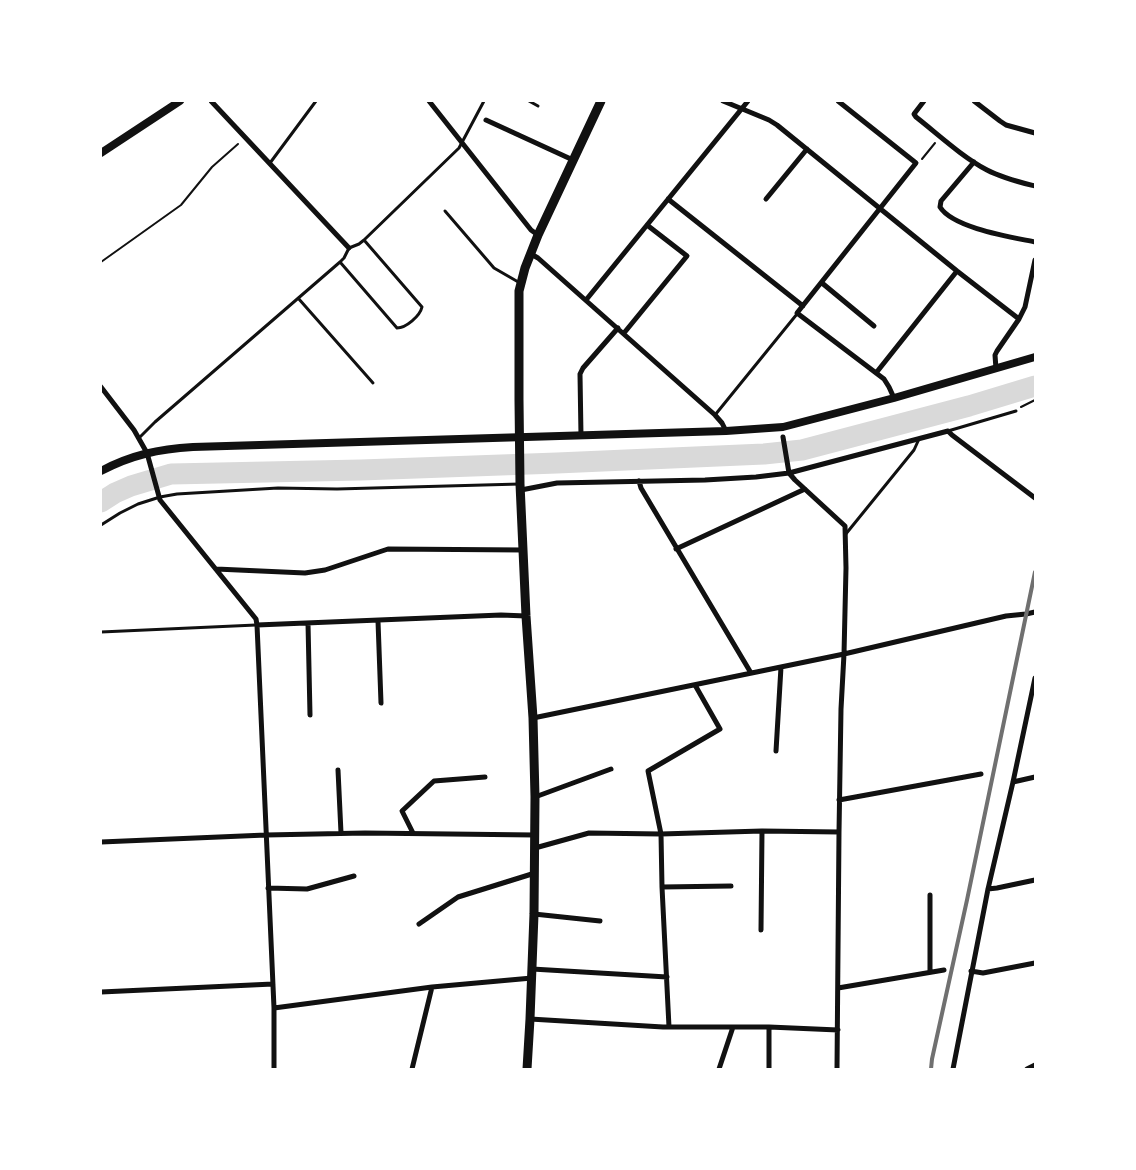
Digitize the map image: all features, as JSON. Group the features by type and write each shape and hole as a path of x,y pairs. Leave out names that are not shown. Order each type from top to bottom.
{"main road":[{"path":"527,1069 534,914 535,797 533,718 520,485 519,302 521,283 538,235 601,101"}],"street":[{"path":"211,101 349,248"},
{"path":"429,101 531,230 538,235"},
{"path":"723,101 777,125 1019,319"},
{"path":"586,300 748,101"},
{"path":"838,101 916,163 797,313 884,379 894,398"},
{"path":"924,101 914,114 940,136 988,171 1035,186"},
{"path":"974,101 1000,122 1035,133"},
{"path":"101,153 176,102"},
{"path":"486,120 573,160"},
{"path":"766,199 807,149"},
{"path":"974,162 941,201 940,207 943,212 985,231 1035,242"},
{"path":"668,199 803,306"},
{"path":"624,333 687,256 647,225"},
{"path":"531,254 624,333 715,415 726,431"},
{"path":"996,369 997,351 1025,307 1035,260"},
{"path":"876,373 957,271"},
{"path":"822,283 874,326"},
{"path":"581,436 580,374 582,368 618,328"},
{"path":"101,471 121,461 172,448 519,441 581,436 782,427 894,398 1035,357"},
{"path":"101,387 139,438 147,453 160,500 256,620 274,1008 274,1069"},
{"path":"782,427 789,473 845,526 846,568 839,800 837,1069"},
{"path":"520,485 756,477 789,473 948,431 1035,498"},
{"path":"639,481 640,488 752,673"},
{"path":"676,549 805,489"},
{"path":"216,569 306,573 325,570 388,549 524,550"},
{"path":"533,718 844,654 1006,616 1035,612"},
{"path":"257,625 501,615 526,616"},
{"path":"378,621 381,703"},
{"path":"308,623 310,715"},
{"path":"776,751 781,667"},
{"path":"953,1069 988,889 1035,678"},
{"path":"669,1027 661,834 648,772 720,729 694,685"},
{"path":"535,797 611,769"},
{"path":"338,770 341,833"},
{"path":"839,800 982,774"},
{"path":"413,833 402,811 434,781 485,777"},
{"path":"1013,782 1035,777"},
{"path":"535,848 590,832 661,834 762,831 839,832"},
{"path":"761,930 762,831"},
{"path":"101,842 341,833 535,835"},
{"path":"419,924 458,896 535,873"},
{"path":"268,888 307,889 354,876"},
{"path":"988,889 1035,880"},
{"path":"662,887 731,886"},
{"path":"930,895 930,972"},
{"path":"534,914 600,921"},
{"path":"971,971 982,973 1035,963"},
{"path":"838,988 944,970"},
{"path":"274,1008 532,974 667,977"},
{"path":"101,992 272,984"},
{"path":"412,1069 432,987"},
{"path":"530,1019 669,1027 769,1027 838,1030"},
{"path":"719,1069 733,1027"},
{"path":"769,1027 769,1069"},
{"path":"1027,1069 1035,1065"}],"lane":[{"path":"270,163 316,101"},
{"path":"139,438 154,422 340,262 349,248 364,240 459,148 484,101"},
{"path":"528,101 538,106"},
{"path":"445,211 494,268 521,283"},
{"path":"340,262 397,328 403,328 421,312 422,306 364,240"},
{"path":"298,298 373,383"},
{"path":"715,415 797,313"},
{"path":"948,431 1016,411"},
{"path":"845,535 914,450 920,438"},
{"path":"101,525 138,504 160,497 195,492 278,488 337,489 520,485"},
{"path":"101,632 257,625"}],"path":[{"path":"916,163 922,159 940,136"},
{"path":"101,262 181,205 212,167 246,137"},
{"path":"1023,406 1035,400"}],"waterway":[{"path":"101,502 131,486 171,474 557,463 764,454 802,450 969,406 1035,386"}],"railway":[{"path":"931,1069 1035,572"}]}
